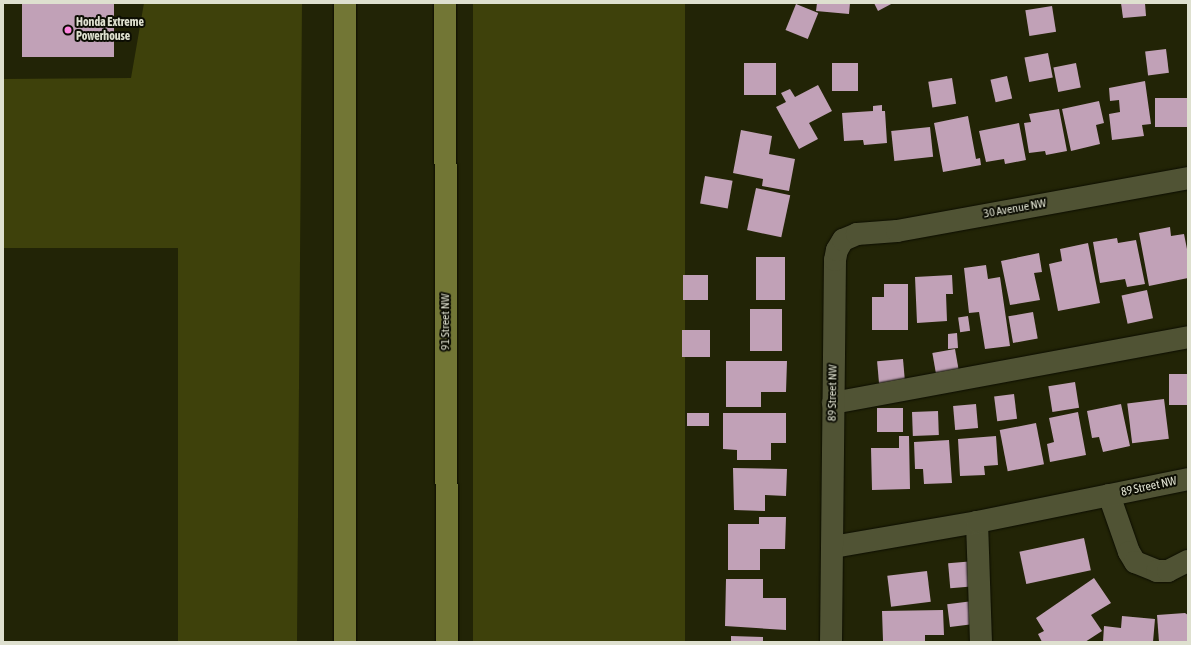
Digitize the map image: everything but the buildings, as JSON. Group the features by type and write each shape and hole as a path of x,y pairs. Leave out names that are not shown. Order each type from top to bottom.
{"main road":[{"path":"345,3 345,642"},
{"name":"91 Street NW","path":"445,3 447,642"}],"street":[{"name":"30 Avenue NW","path":"843,240 857,234 897,231 1188,178"},
{"name":"89 Street NW","path":"831,642 833,547 832,403 835,260 837,250 843,240"},
{"path":"832,403 1188,337"},
{"name":"89 Street NW","path":"833,547 977,522 1188,479"},
{"name":"89 Street NW","path":"1109,495 1129,552 1135,562 1146,569 1168,571 1188,561"},
{"path":"977,522 981,642"}],"shaded area":[{"path":"144,3 302,3 297,642 178,642 178,248 3,248 3,79 131,78"},
{"path":"473,3 685,3 685,642 473,642"}],"place":[{"name":"Honda Extreme Powerhouse","path":"68,30"}]}
